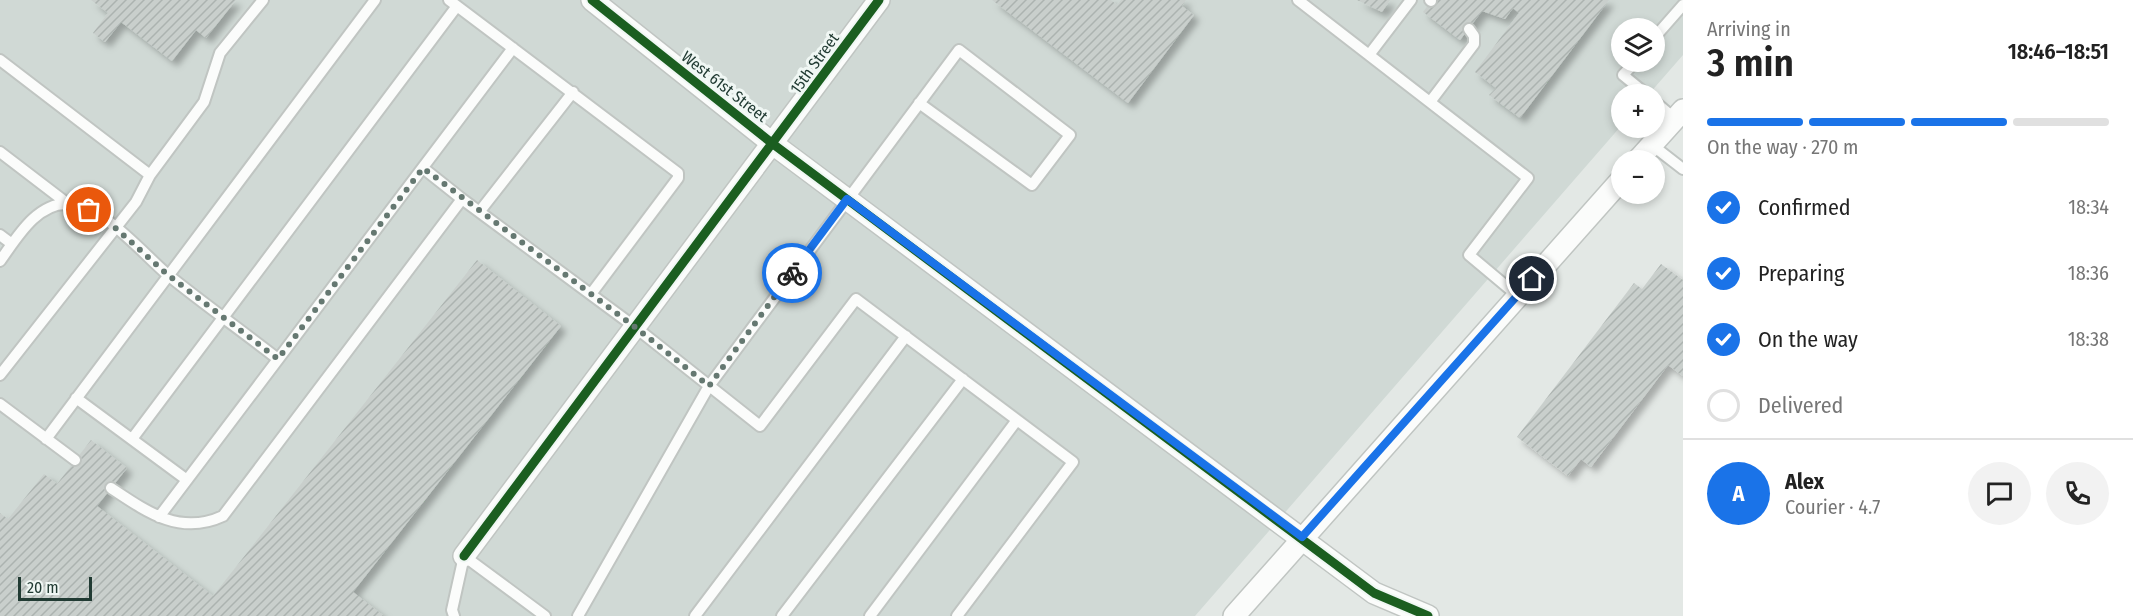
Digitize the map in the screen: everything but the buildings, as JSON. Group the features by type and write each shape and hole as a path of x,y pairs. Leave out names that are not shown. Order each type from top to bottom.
{"street":[{"name":"West 61st Street","path":"592,0 773,144 1374,593 1428,616"},
{"name":"15th Street","path":"464,556 879,0"},
{"path":"1648,150 1679,115"},
{"path":"1233,616 1611,191"}],"lane":[{"path":"0,375 136,202 150,175 204,102 220,53 262,0"},
{"path":"46,439 375,0"},
{"path":"1298,0 1528,178 1469,255 1518,296"},
{"path":"1369,55 1411,0"},
{"path":"132,439 453,3 678,172 678,178 591,294"},
{"path":"1665,25 1683,5"},
{"path":"1430,102 1474,44 1474,36 1469,29"},
{"path":"159,517 513,48"},
{"path":"579,616 709,386 847,199 919,103 959,50 1070,135 1032,185 919,103"},
{"path":"0,60 150,175"},
{"path":"1626,72 1623,75 1634,84"},
{"path":"480,211 573,92"},
{"path":"1665,107 1679,115"},
{"path":"0,152 68,204 89,210 116,229 168,275 278,359"},
{"path":"1665,161 1683,169"},
{"path":"423,168 635,327 760,426 856,299 1073,462 957,616"},
{"path":"111,488 159,517 201,524 223,516 462,198"},
{"path":"0,261 39,214 68,204"},
{"path":"0,235 12,244"},
{"path":"695,616 906,336"},
{"path":"782,616 963,378"},
{"path":"76,398 187,480"},
{"path":"0,404 75,460"},
{"path":"870,616 1017,420"},
{"path":"454,616 452,610 464,556 545,616"}],"shaded area":[{"path":"0,0 1683,0 1683,55 1658,84 1611,84 1611,138 1195,616 0,616"}],"cycle path":[{"path":"592,0 773,144 1374,593 1428,616"},
{"path":"464,556 879,0"}],"way so far":[{"path":"89,210 111,224 168,275 278,359 423,168 635,327 709,386 792,273"}],"route":[{"path":"792,273 847,199 1302,537 1532,279"}]}
